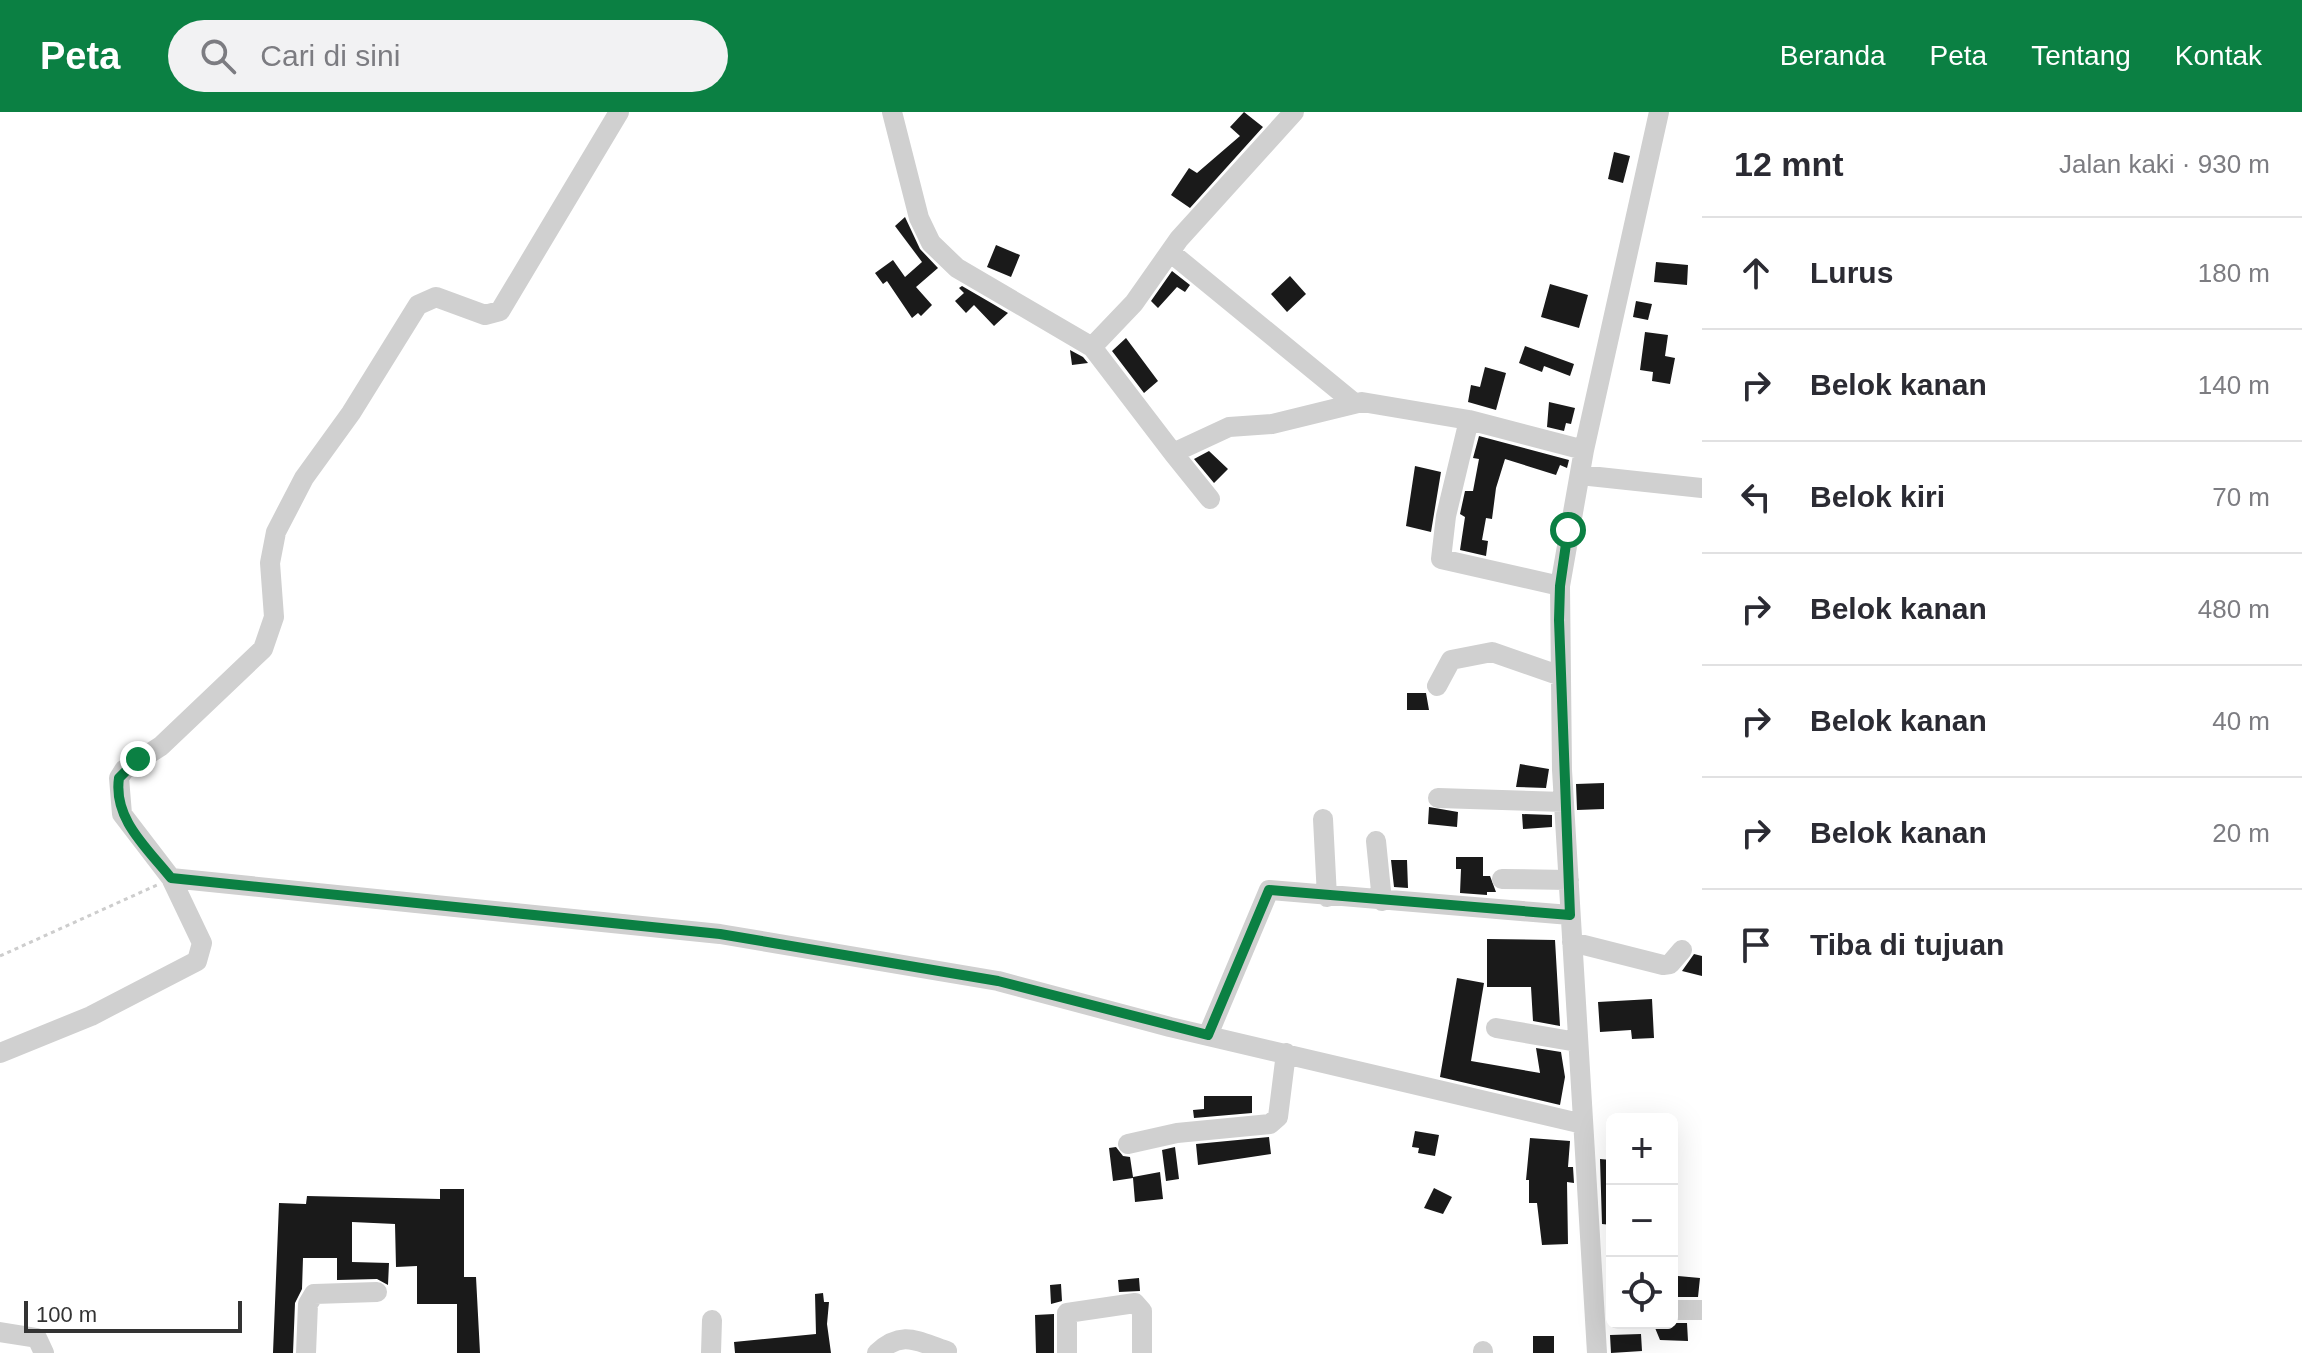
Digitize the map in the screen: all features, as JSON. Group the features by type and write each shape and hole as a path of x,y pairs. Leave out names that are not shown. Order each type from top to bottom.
{"street":[{"path":"0,1053 91,1016 197,961 202,943 171,878 122,814 118,789 124,770 161,746 263,649 274,617 270,563 276,532 304,478 351,413 418,305 428,297 436,297 485,315 500,311 619,112"},
{"path":"892,112 919,218 931,243 957,268 1092,347 1210,499"},
{"path":"1092,347 1134,303 1170,252 1294,112"},
{"path":"1597,1353 1603,1324 1577,1042 1564,802 1560,586 1584,450 1659,112"},
{"path":"1170,252 1353,402"},
{"path":"1173,453 1229,427 1272,424 1353,402 1402,406 1584,450"},
{"path":"1469,420 1446,516 1441,559 1560,586"},
{"path":"1580,475 1702,488"},
{"path":"1437,686 1451,660 1485,652 1561,676"},
{"path":"1438,798 1564,802"},
{"path":"1323,819 1327,897"},
{"path":"1376,841 1382,901"},
{"path":"171,878 720,934 998,981 1208,1035 1583,1124"},
{"path":"1502,879 1569,880"},
{"path":"1208,1035 1265,893 1274,890 1327,897 1570,915"},
{"path":"1572,942 1663,965 1670,964 1682,950"},
{"path":"1496,1028 1577,1042"},
{"path":"1128,1144 1177,1133 1270,1124 1279,1111 1280,1078 1286,1053"},
{"path":"306,1353 308,1304 314,1294 377,1292"},
{"path":"1067,1353 1067,1313 1137,1303 1142,1311 1142,1353"},
{"path":"1678,1310 1702,1310"},
{"path":"711,1353 712,1320"},
{"path":"0,1332 37,1338 44,1353"},
{"path":"877,1353 890,1341 903,1338 947,1351"}],"path":[{"path":"0,956 171,878"}],"building":[{"path":"1244,112 1263,127 1190,208 1171,195 1189,168 1197,173 1240,136 1230,127"},
{"path":"1614,152 1630,156 1623,183 1608,179"},
{"path":"905,217 920,249 938,268 916,287 932,305 921,316 918,313 912,318 887,281 883,284 875,273 893,260 905,277 922,262 895,226"},
{"path":"996,245 1020,255 1011,277 987,267"},
{"path":"1656,262 1688,265 1687,285 1654,282"},
{"path":"1172,271 1190,285 1185,292 1177,287 1158,308 1151,301"},
{"path":"1290,276 1306,294 1287,312 1271,294"},
{"path":"1550,284 1588,295 1579,328 1541,317"},
{"path":"962,286 1008,313 994,326 974,305 966,313 955,301 964,293 959,288"},
{"path":"1636,301 1652,304 1648,320 1633,317"},
{"path":"1645,332 1668,335 1665,356 1675,358 1670,384 1652,381 1653,372 1640,370"},
{"path":"1126,338 1158,381 1144,393 1112,351"},
{"path":"1525,346 1574,364 1570,376 1544,366 1542,372 1519,363"},
{"path":"1070,350 1083,357 1088,363 1072,365"},
{"path":"1485,367 1506,373 1496,410 1468,402 1471,385 1480,387"},
{"path":"1549,402 1575,408 1571,424 1566,423 1564,431 1547,427"},
{"path":"1479,436 1569,460 1567,468 1560,465 1556,475 1505,459 1496,488 1492,519 1486,518 1482,540 1488,541 1486,556 1460,550 1465,517 1460,514 1465,491 1473,491 1479,459 1473,458"},
{"path":"1209,451 1228,469 1214,483 1194,459"},
{"path":"1415,466 1441,472 1431,532 1406,526"},
{"path":"1407,693 1426,693 1429,710 1407,710"},
{"path":"1520,764 1549,769 1546,788 1516,787"},
{"path":"1604,783 1604,809 1577,810 1576,784"},
{"path":"1429,807 1458,812 1457,827 1428,824"},
{"path":"1522,814 1552,815 1552,827 1523,829"},
{"path":"1456,857 1483,857 1483,876 1490,876 1496,892 1487,892 1487,895 1460,893 1461,869 1456,869"},
{"path":"1391,860 1407,860 1408,888 1394,887"},
{"path":"1487,939 1555,940 1560,1026 1533,1021 1531,987 1487,987"},
{"path":"1694,954 1702,956 1702,976 1682,971"},
{"path":"1457,978 1484,983 1471,1061 1540,1073 1536,1048 1561,1052 1565,1077 1560,1105 1440,1077"},
{"path":"1652,999 1654,1038 1632,1039 1631,1030 1600,1032 1598,1002"},
{"path":"1204,1096 1252,1096 1252,1113 1194,1118 1193,1110 1204,1109"},
{"path":"1415,1131 1439,1135 1435,1156 1418,1153 1419,1148 1412,1147"},
{"path":"1269,1137 1271,1154 1198,1165 1196,1144"},
{"path":"1530,1138 1570,1141 1568,1167 1573,1167 1574,1183 1567,1182 1568,1244 1542,1245 1537,1203 1529,1203 1529,1180 1526,1180"},
{"path":"1116,1147 1123,1156 1130,1157 1133,1177 1160,1172 1163,1199 1135,1202 1133,1178 1113,1181 1109,1148"},
{"path":"1175,1147 1179,1179 1166,1181 1162,1150"},
{"path":"1600,1159 1606,1160 1606,1224 1602,1224"},
{"path":"1434,1188 1452,1197 1443,1214 1424,1208"},
{"path":"440,1189 464,1189 464,1277 476,1277 480,1353 457,1353 457,1304 417,1304 417,1266 396,1267 395,1224 352,1222 352,1262 389,1263 388,1285 377,1279 337,1280 337,1258 303,1258 302,1289 295,1303 293,1353 273,1353 279,1203 306,1204 307,1196 440,1199"},
{"path":"1678,1276 1700,1278 1698,1297 1678,1297"},
{"path":"1139,1278 1140,1291 1119,1292 1118,1280"},
{"path":"1061,1284 1062,1301 1051,1304 1050,1285"},
{"path":"823,1293 824,1302 829,1302 827,1324 831,1353 735,1353 734,1342 816,1334 815,1294"},
{"path":"1054,1314 1054,1353 1036,1353 1035,1315"},
{"path":"1678,1323 1687,1323 1688,1341 1660,1340 1655,1329 1678,1329"},
{"path":"1641,1334 1642,1351 1611,1353 1610,1335"},
{"path":"1533,1336 1554,1336 1554,1353 1533,1353"}],"route":[{"path":"138,759 119,778 119,804 128,824 171,878 720,934 998,981 1208,1035 1265,893 1269,890 1570,915 1562,770 1559,620 1568,530"}]}
